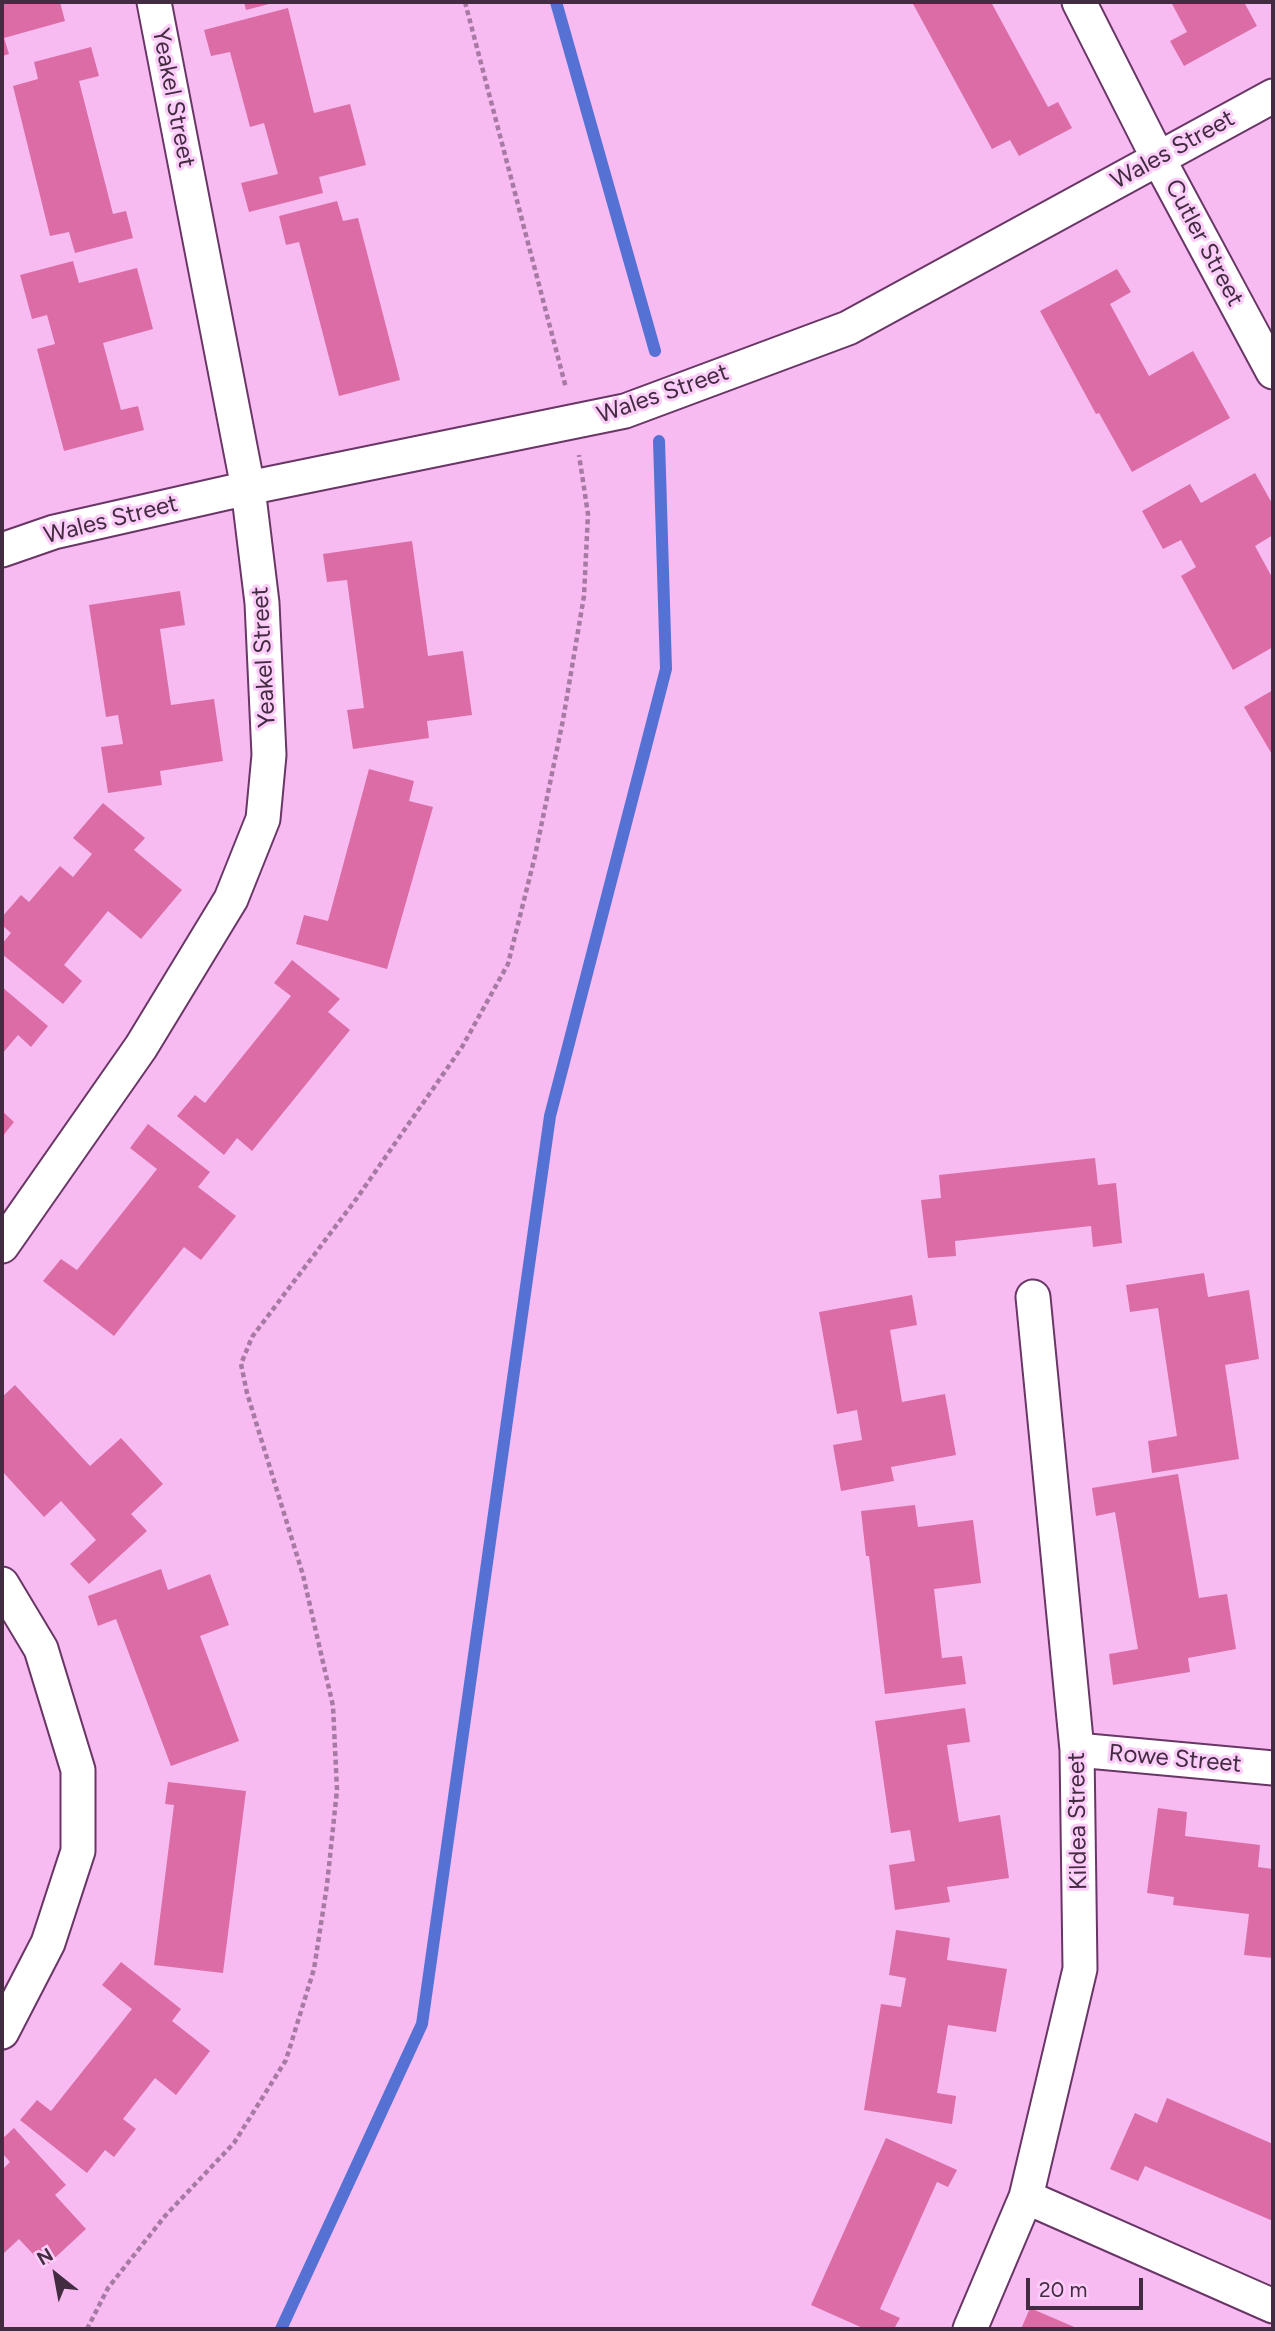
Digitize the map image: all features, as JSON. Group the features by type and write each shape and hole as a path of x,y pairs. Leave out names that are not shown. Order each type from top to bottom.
{"street":[{"name":"Yeakel Street","path":"2,1247 141,1047 231,899 263,819 269,755 268,727 262,603 248,488 154,2"},
{"name":"Cutler Street","path":"1080,2 1158,158 1273,372"},
{"name":"Wales Street","path":"2,550 54,532 248,488 625,411 848,328 1273,96"},
{"name":"Kildea Street","path":"970,2329 1026,2197 1080,1969 1077,1750 1033,1297"},
{"path":"2,1584 41,1649 78,1770 78,1851 48,1944 2,2032"},
{"name":"Rowe Street","path":"1077,1750 1273,1768"},
{"path":"1026,2197 1273,2306"}],"path":[{"path":"88,2329 108,2288 165,2216 234,2143 286,2060 314,1969 327,1885 337,1790 333,1706 303,1574 247,1393 241,1364 252,1337 357,1198 462,1047 508,964 558,747 584,596 588,514 575,422 464,2"}],"building":[{"path":"2,2 60,2 65,21 4,38 9,54 2,56"},
{"path":"244,2 272,2 273,3 246,10"},
{"path":"912,2 991,2 1048,107 1058,102 1072,128 1019,156 1010,140 992,149"},
{"path":"1171,2 1244,2 1257,26 1184,66 1170,41 1187,32"},
{"path":"288,8 314,113 350,104 366,165 319,177 323,193 249,212 241,183 278,174 264,123 250,127 230,52 211,56 204,30"},
{"path":"91,47 99,76 79,81 113,214 126,211 133,238 75,253 69,232 50,236 13,86 38,79 34,62"},
{"path":"337,201 343,221 358,218 400,380 339,396 299,242 286,245 279,216"},
{"path":"73,261 79,283 137,268 153,329 103,343 121,410 138,406 144,430 64,451 37,349 55,344 47,315 32,319 20,275"},
{"path":"1117,269 1131,292 1110,304 1149,376 1193,351 1230,418 1132,472 1099,413 1096,414 1040,311"},
{"path":"1255,473 1273,505 1273,535 1255,546 1273,579 1273,647 1233,670 1181,576 1196,567 1181,540 1163,549 1142,511 1190,484 1201,503"},
{"path":"412,541 428,656 463,651 472,715 427,721 429,738 353,749 347,710 364,708 347,580 327,582 323,554"},
{"path":"180,591 185,625 160,629 171,705 214,699 223,761 160,771 162,785 108,793 101,747 123,744 118,715 106,717 89,605"},
{"path":"1273,690 1273,756 1244,707"},
{"path":"369,769 414,781 409,801 433,807 387,969 296,944 304,915 328,921"},
{"path":"103,803 145,838 134,850 182,890 141,939 108,911 64,965 82,981 63,1004 2,954 2,944 11,933 2,925 2,917 21,895 29,902 60,866 73,877 92,854 73,838"},
{"path":"292,960 340,999 328,1012 350,1030 252,1151 237,1138 224,1155 177,1116 195,1095 205,1103 291,996 274,983"},
{"path":"2,987 48,1026 31,1047 18,1035 2,1054"},
{"path":"2,1111 14,1122 2,1137"},
{"path":"148,1124 210,1172 198,1187 236,1216 201,1260 184,1247 114,1336 43,1281 61,1259 77,1270 157,1169 130,1148"},
{"path":"1095,1158 1098,1185 1116,1183 1122,1243 1093,1247 1091,1226 955,1241 956,1256 928,1258 921,1200 941,1198 939,1175"},
{"path":"1204,1273 1208,1297 1249,1290 1259,1359 1225,1365 1239,1459 1152,1473 1148,1441 1177,1436 1158,1308 1130,1312 1126,1285"},
{"path":"912,1295 917,1325 890,1330 902,1402 945,1394 956,1455 891,1467 894,1481 841,1491 833,1445 862,1440 857,1410 837,1414 819,1312"},
{"path":"15,1385 90,1466 121,1438 163,1484 131,1514 147,1531 89,1584 70,1564 96,1540 61,1501 44,1517 2,1471 2,1397"},
{"path":"1178,1474 1199,1598 1227,1594 1236,1649 1188,1658 1190,1672 1113,1685 1109,1654 1138,1649 1115,1512 1096,1516 1092,1488"},
{"path":"915,1505 918,1527 973,1520 981,1583 934,1589 942,1658 962,1656 966,1684 885,1694 861,1511"},
{"path":"161,1569 168,1590 210,1574 229,1625 200,1636 239,1741 171,1766 116,1619 98,1626 88,1596"},
{"path":"965,1708 970,1742 947,1745 959,1822 1000,1815 1009,1878 947,1887 950,1902 895,1910 889,1865 915,1861 910,1830 891,1833 875,1721"},
{"path":"168,1782 246,1791 223,1973 154,1965 174,1805 165,1804"},
{"path":"1158,1808 1187,1812 1185,1836 1260,1845 1258,1867 1273,1869 1273,1958 1244,1955 1249,1914 1173,1905 1174,1897 1147,1893"},
{"path":"896,1930 950,1938 947,1960 1007,1969 996,2032 948,2025 937,2093 956,2096 952,2124 864,2110 881,2004 901,2007 906,1978 889,1975"},
{"path":"121,1962 181,2009 172,2021 210,2051 176,2095 155,2078 123,2119 136,2129 114,2157 105,2150 87,2173 20,2120 37,2100 51,2111 132,2009 102,1985"},
{"path":"1167,2098 1273,2144 1273,2221 1145,2166 1138,2181 1110,2169 1135,2113 1157,2123"},
{"path":"14,2128 66,2185 55,2195 86,2229 45,2267 19,2239 2,2255 2,2170 10,2162 2,2153 2,2139"},
{"path":"886,2138 957,2170 948,2187 937,2182 880,2309 900,2318 894,2329 865,2329 811,2305"},
{"path":"1030,2308 1079,2329 1021,2329"}],"waterway":[{"path":"556,2 655,351"},
{"path":"281,2329 422,2024 550,1116 666,669 659,441"}]}
